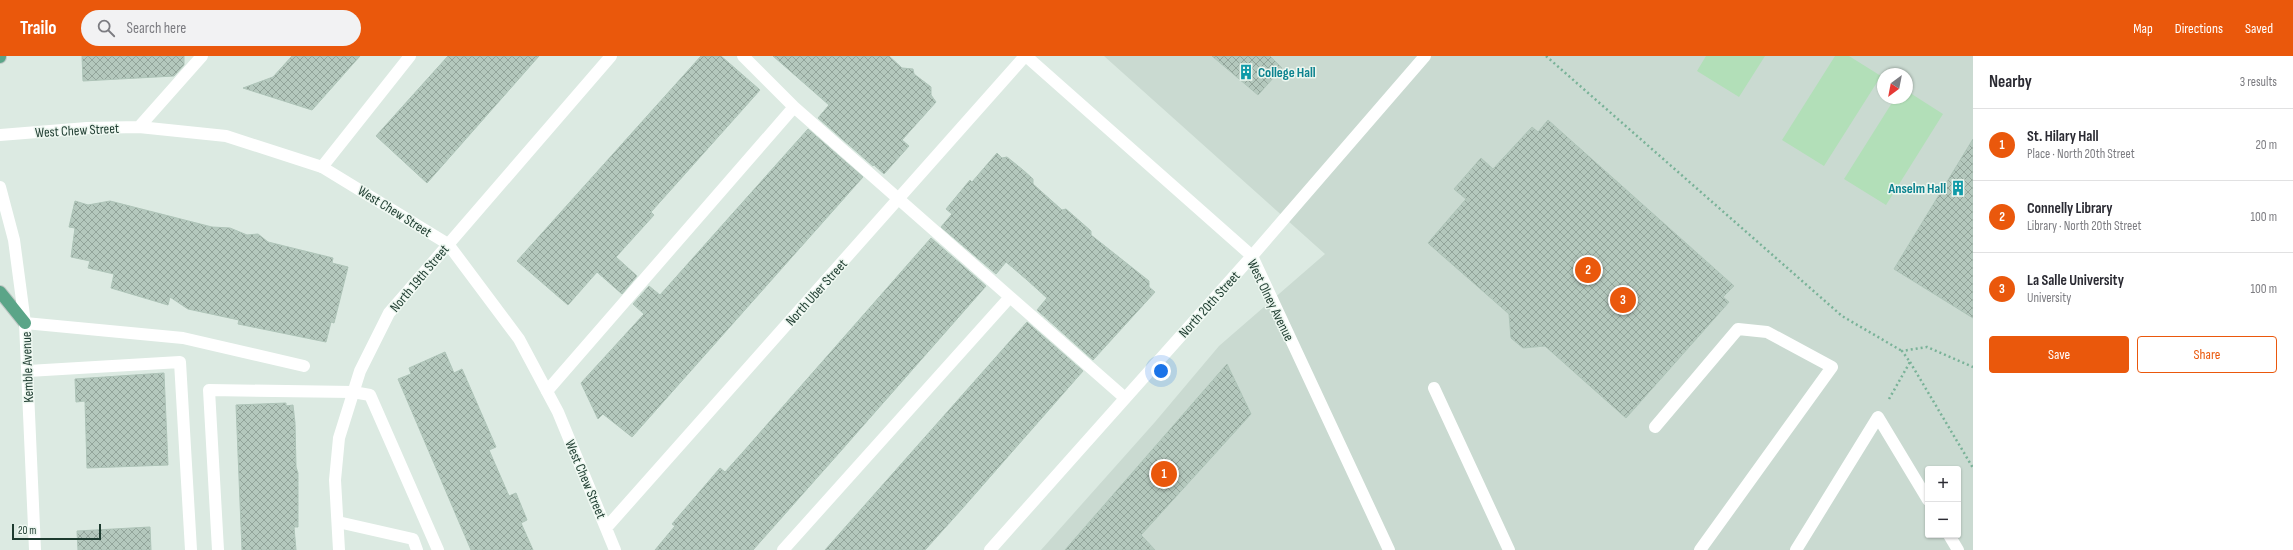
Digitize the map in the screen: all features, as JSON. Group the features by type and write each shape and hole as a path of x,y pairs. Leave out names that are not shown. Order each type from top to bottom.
{"main road":[{"path":"0,292 26,323"}],"street":[{"path":"139,127 202,56"},
{"path":"322,167 410,56"},
{"name":"North 19th Street","path":"339,550 335,480 339,438 360,370 389,312 611,56"},
{"path":"743,56 794,107 900,198 1125,398"},
{"name":"North Uber Street","path":"606,528 1026,56"},
{"name":"West Olney Avenue","path":"1026,56 1252,256 1390,550"},
{"name":"North 20th Street","path":"990,550 1252,256 1425,56"},
{"path":"546,391 794,107"},
{"name":"West Chew Street","path":"0,135 87,128 139,127 226,136 322,167 448,244 519,339 558,412 615,550"},
{"name":"Kemble Avenue","path":"0,187 14,240 26,323 35,550"},
{"path":"783,550 1010,297"},
{"path":"26,323 183,338 304,366"},
{"path":"1655,427 1738,329 1767,332 1832,367 1700,550"},
{"path":"28,371 180,362 191,550"},
{"path":"1434,388 1509,550"},
{"path":"218,550 209,390 353,392 370,395 438,550"},
{"path":"1796,550 1878,417 1925,495"},
{"path":"338,522 413,539 417,550"},
{"path":"1951,538 1958,550"}],"path":[{"path":"1546,56 1842,316 1902,350 1973,468"},
{"path":"1902,350 1927,347 1973,367"},
{"path":"1878,417 1910,362"}],"shaded area":[{"path":"1104,56 1973,56 1973,550 1041,550 1155,422 1219,346 1325,254"}],"green space":[{"path":"1706,56 1765,56 1739,97 1697,71"},
{"path":"1835,56 1849,56 1877,74 1877,82 1824,166 1782,140"},
{"path":"1913,95 1943,114 1886,205 1844,179 1891,104 1913,104"}],"building":[{"path":"82,56 184,56 184,65 174,76 83,81"},
{"path":"292,56 360,56 312,110 243,88 273,77"},
{"path":"448,56 539,56 427,183 376,136"},
{"path":"701,56 721,56 760,90 651,212 654,215 616,257 637,276 622,294 597,272 568,305 517,261"},
{"path":"773,56 889,56 902,68 913,69 914,74 931,87 931,95 936,102 902,140 909,146 884,174 818,118 829,105"},
{"name":"College Hall","path":"1212,56 1270,56 1282,68 1258,95"},
{"path":"1548,120 1734,286 1723,297 1729,302 1626,418 1545,346 1523,348 1511,338 1509,314 1428,243 1466,199 1454,189 1481,158 1493,169 1532,127 1538,132"},
{"path":"808,129 863,177 632,437 603,414 598,419 581,383 644,314 633,304 649,286 660,295"},
{"name":"Anselm Hall","path":"1973,139 1973,318 1894,269"},
{"path":"997,153 1002,158 1007,157 1023,170 1033,179 1033,184 1062,210 1066,209 1091,231 1091,235 1149,281 1149,287 1155,292 1093,360 1037,310 1047,298 1026,279 1006,262 996,274 941,227 952,214 946,209 970,180 972,182"},
{"path":"75,201 88,205 110,201 212,227 230,228 247,235 258,234 268,242 333,258 332,263 348,267 334,323 331,322 326,342 238,324 239,320 188,309 170,297 168,305 111,288 114,274 88,268 90,261 71,257 75,228 69,227"},
{"path":"931,238 986,286 839,453 753,550 655,550 675,526 672,524 720,468 725,472"},
{"path":"1027,322 1083,371 961,510 925,550 825,550"},
{"path":"445,352 454,373 462,369 496,447 489,450 509,496 516,493 527,520 521,523 533,550 471,550 398,379 411,374 409,368"},
{"path":"1227,364 1251,414 1141,535 1155,550 1065,550"},
{"path":"164,373 168,465 87,468 85,401 76,402 75,379"},
{"path":"286,403 286,406 293,405 295,423 296,467 298,473 298,527 294,527 296,550 242,550 236,405"},
{"path":"150,527 151,550 78,550 77,531"}],"place":[{"name":"College Hall","path":"1246,72"},
{"name":"Anselm Hall","path":"1958,188"},
{"name":"Connelly Library","path":"1588,270"},
{"name":"La Salle University","path":"1623,300"},
{"name":"St. Hilary Hall","path":"1164,474"}]}
